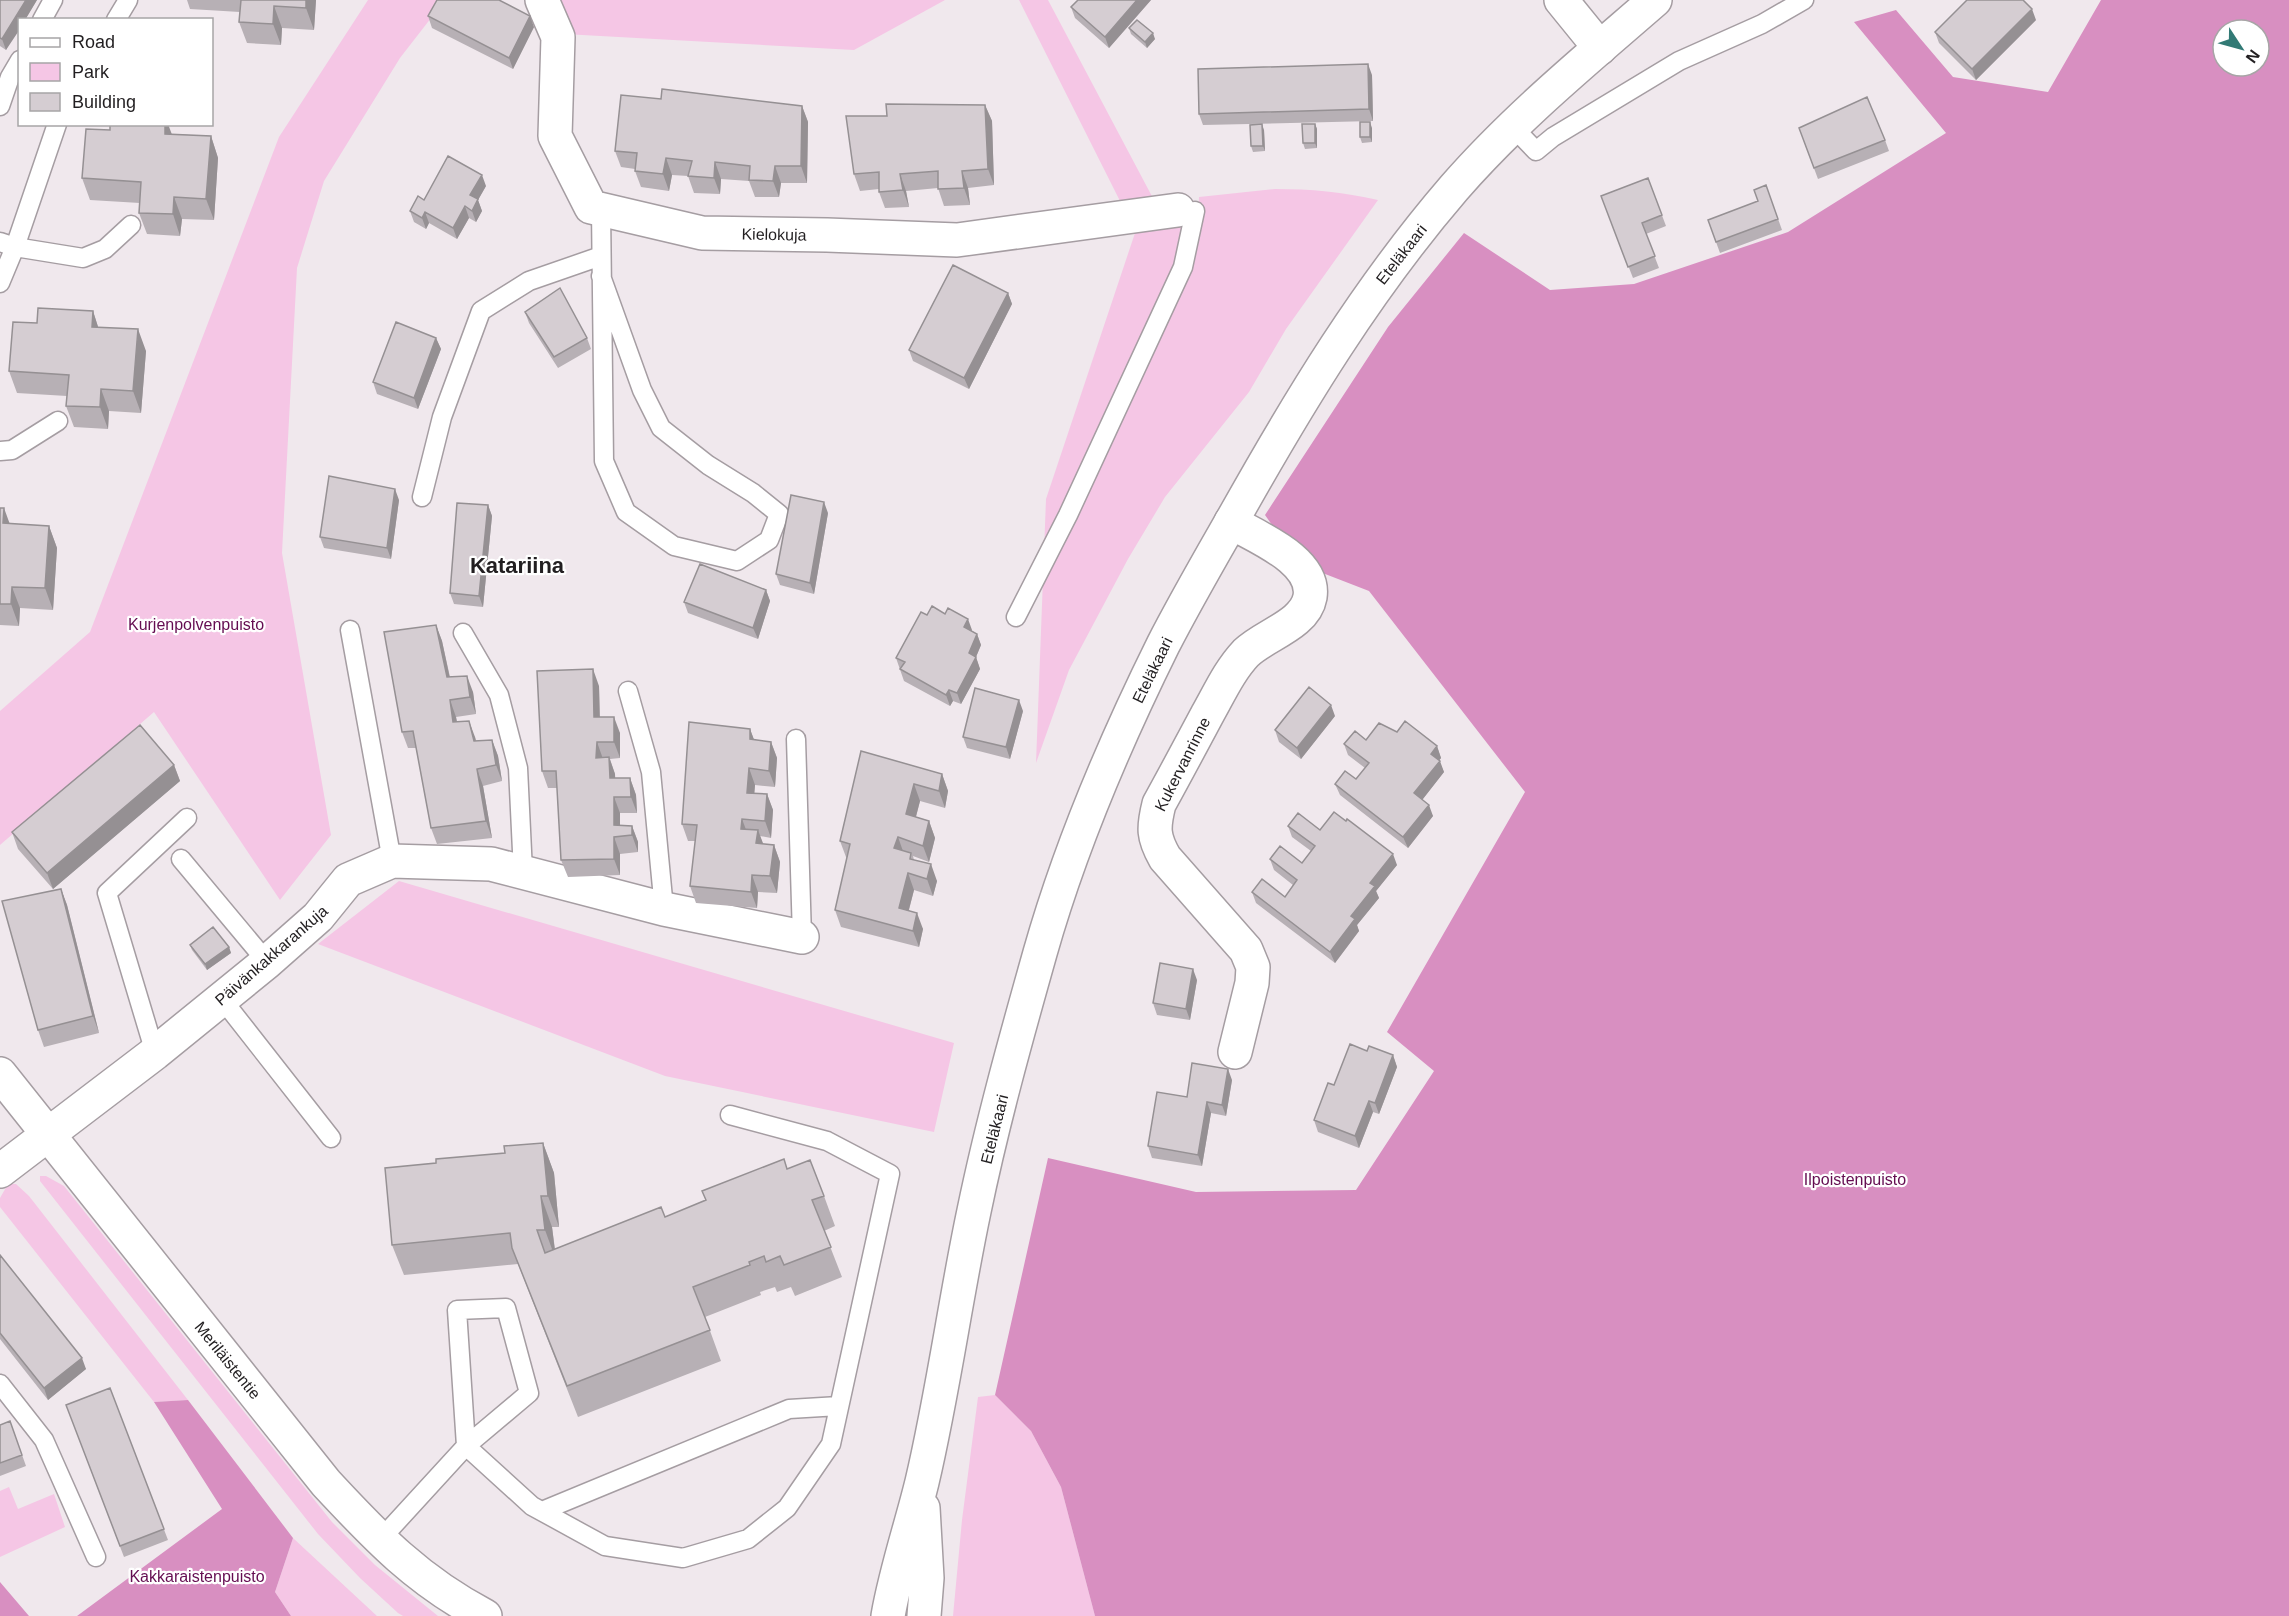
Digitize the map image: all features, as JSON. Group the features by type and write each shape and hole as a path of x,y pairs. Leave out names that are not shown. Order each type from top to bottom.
{"street":[{"path":"543,0 558,37 555,136 591,207 602,210"},
{"path":"1561,0 1600,48"},
{"name":"Eteläkaari","path":"888,1616 895,1575 922,1482 974,1208 1008,1068 1061,888 1092,802 1164,643 1323,363 1382,277 1453,189 1512,126 1655,0"},
{"name":"Kielokuja","path":"602,210 702,233 957,240 1186,211"},
{"name":"Kukervanrinne","path":"1231,522 1287,554 1305,575 1309,584 1310,598 1301,614 1253,647 1230,674 1159,804 1154,824 1156,843 1165,858 1246,950 1253,967 1252,983 1235,1052"},
{"name":"Päivänkakkarankuja","path":"0,1172 155,1053 267,962 318,917 348,880 392,861 491,864 664,909 802,937"},
{"name":"Meriläistentie","path":"0,1074 326,1483 380,1540 415,1571 453,1599 485,1616"},
{"name":"Eteläkaari","path":"922,1482 927,1578 924,1616"}],"lane":[{"path":"43,18 53,0"},
{"path":"117,18 128,0"},
{"path":"1512,126 1536,151 1553,137 1679,61 1762,24 1804,0"},
{"path":"0,106 10,77 18,63"},
{"path":"0,283 7,244 56,126"},
{"path":"601,276 642,390 661,428 708,465 753,493 779,514 769,540 737,561 674,546 627,512 604,461 601,276 602,210"},
{"path":"1016,617 1068,515 1183,267 1186,211"},
{"path":"7,244 83,258 105,249 131,225"},
{"path":"422,497 442,417 481,311 529,281 601,256"},
{"path":"0,451 12,450 58,421"},
{"path":"350,630 392,861"},
{"path":"463,633 499,695 518,768 523,872"},
{"path":"628,691 651,772 664,909"},
{"path":"796,739 802,937"},
{"path":"155,1053 107,893 187,818"},
{"path":"181,859 267,962"},
{"path":"222,999 331,1137"},
{"path":"380,1540 465,1446 529,1393 506,1308 457,1310 465,1446 532,1506 542,1512 605,1546 683,1558 748,1539 788,1508 831,1444 890,1174 827,1141 730,1115"},
{"path":"0,1384 44,1440 96,1557"},
{"path":"542,1512 789,1409 839,1406"}],"green space":[{"name":"Kurjenpolvenpuisto","path":"368,0 445,0 400,58 324,181 297,268 282,553 331,835 280,900 154,712 0,845 0,711 90,632 279,137"},
{"path":"557,0 945,0 854,50 564,34"},
{"path":"1019,0 1048,0 1155,202 1122,205"},
{"name":"Ilpoistenpuisto","path":"2101,0 2289,0 2289,1616 1095,1616 1061,1487 1031,1431 995,1395 1048,1158 1196,1192 1356,1190 1434,1071 1387,1032 1525,792 1369,591 1320,572 1277,532 1265,515 1388,327 1464,233 1550,290 1634,284 1788,232 1946,133 1854,22 1896,10 1953,77 2048,92"},
{"path":"1275,189 1327,192 1378,200 1286,329 1249,392 1165,497 1128,559 1069,670 1036,763 1046,499 1136,230 1198,221 1199,197"},
{"path":"399,881 954,1043 934,1132 665,1076 318,944"},
{"path":"40,1176 46,1176 64,1186 332,1522 375,1565 438,1616 403,1616 398,1613 318,1534 40,1181"},
{"path":"8,1184 16,1184 29,1196 188,1400 154,1402 0,1207 0,1198"},
{"path":"995,1395 1031,1431 1061,1487 1095,1616 953,1616 962,1520 978,1397"},
{"name":"Kakkaraistenpuisto","path":"188,1400 293,1538 275,1592 291,1616 77,1616 222,1509 154,1402"},
{"path":"9,1487 18,1509 54,1494 65,1527 0,1557 0,1491"},
{"path":"293,1538 377,1616 291,1616 275,1592"},
{"path":"0,1582 29,1616 0,1616"}],"building":[{"path":"0,0 26,0 2,39 0,38"},
{"path":"241,0 306,0 306,8 274,6 273,24 239,22"},
{"path":"437,0 499,0 530,16 509,58 428,16"},
{"path":"1078,0 1137,0 1105,37 1071,7"},
{"path":"1967,0 2023,0 2032,9 1972,69 1935,32"},
{"path":"1137,20 1153,33 1145,42 1129,28"},
{"path":"1368,64 1369,109 1199,114 1198,69"},
{"path":"662,89 802,106 801,166 775,166 773,181 749,180 750,166 715,162 714,178 688,176 692,161 666,158 663,174 635,171 637,153 615,151 621,95 661,99"},
{"path":"1867,97 1885,140 1814,168 1799,128"},
{"path":"886,104 985,105 988,169 962,171 964,188 938,189 938,171 900,174 903,190 879,192 879,172 854,174 846,116 887,116"},
{"path":"1360,122 1370,122 1370,137 1360,137"},
{"path":"1262,124 1263,146 1251,146 1250,125"},
{"path":"1302,124 1315,124 1315,143 1303,143"},
{"path":"110,126 165,126 165,134 211,136 206,199 174,197 173,214 139,213 141,182 82,178 86,129 110,130"},
{"path":"448,156 482,175 470,195 478,199 472,211 465,206 453,228 425,212 422,218 410,211 418,196 424,200"},
{"path":"1648,178 1662,215 1642,223 1655,256 1628,267 1601,196"},
{"path":"1766,185 1778,219 1716,242 1708,220 1758,201 1754,190"},
{"path":"953,265 1008,293 964,378 909,350"},
{"path":"560,288 587,338 554,357 525,312"},
{"path":"38,308 93,311 92,327 138,329 133,391 101,389 100,407 66,406 69,375 9,371 13,322 37,323"},
{"path":"396,322 436,338 414,398 373,382"},
{"path":"329,476 395,489 387,548 320,537"},
{"path":"791,495 824,502 810,583 776,574"},
{"path":"457,503 488,505 479,596 450,593"},
{"path":"0,508 4,508 3,523 49,526 45,588 12,587 11,604 0,604"},
{"path":"700,564 766,590 753,628 684,602"},
{"path":"932,606 945,614 948,608 968,619 964,627 977,634 969,653 976,657 957,693 949,690 946,695 900,669 905,662 896,658 921,612 927,615"},
{"path":"436,625 447,677 467,676 470,697 450,700 453,722 469,721 474,741 492,740 496,765 477,769 486,821 431,828 413,731 402,732 384,632"},
{"path":"593,669 594,717 614,717 614,742 597,742 596,758 609,757 610,778 630,778 631,797 614,797 614,825 632,826 632,835 614,837 614,859 561,860 556,771 542,771 537,671"},
{"path":"1309,687 1331,705 1297,748 1275,730"},
{"path":"975,688 1019,700 1006,747 963,737"},
{"path":"1405,721 1437,746 1431,754 1440,761 1414,793 1429,805 1403,837 1335,784 1345,771 1356,779 1369,763 1344,744 1355,731 1366,740 1379,723 1397,732"},
{"path":"689,722 750,729 750,739 771,742 769,771 749,768 747,793 767,794 765,821 742,819 741,829 758,830 756,843 774,845 770,876 752,875 751,892 690,886 697,825 682,824"},
{"path":"140,725 174,765 47,873 12,832"},
{"path":"861,751 942,774 939,791 914,784 906,814 929,821 923,846 898,837 894,848 911,853 910,859 931,864 927,879 908,873 899,908 917,913 913,931 835,910 850,844 840,841"},
{"path":"1334,812 1346,821 1347,819 1393,854 1370,883 1375,886 1351,916 1355,919 1330,952 1252,892 1262,879 1285,897 1297,880 1270,859 1280,846 1302,863 1315,846 1288,826 1298,813 1320,830"},
{"path":"61,889 93,1016 38,1030 2,901"},
{"path":"213,927 229,947 205,964 190,945"},
{"path":"1160,963 1193,969 1186,1009 1153,1003"},
{"path":"1350,1044 1367,1051 1369,1046 1393,1055 1375,1103 1369,1101 1355,1136 1314,1120 1328,1083 1334,1085"},
{"path":"1192,1063 1228,1069 1222,1105 1207,1102 1198,1155 1148,1146 1157,1092 1187,1097"},
{"path":"543,1143 548,1196 541,1196 545,1230 537,1230 545,1253 661,1207 665,1217 706,1200 702,1191 784,1159 787,1169 810,1160 824,1196 812,1200 831,1247 784,1265 780,1256 766,1262 764,1256 749,1262 750,1265 693,1287 710,1330 567,1386 512,1248 510,1233 392,1245 385,1168 436,1163 436,1159 505,1153 504,1146"},
{"path":"0,1255 82,1358 44,1388 0,1333"},
{"path":"110,1388 164,1529 120,1546 66,1405"},
{"path":"10,1421 22,1455 0,1463 0,1425"}],"district":[{"name":"Katariina","path":"517,565"}]}
